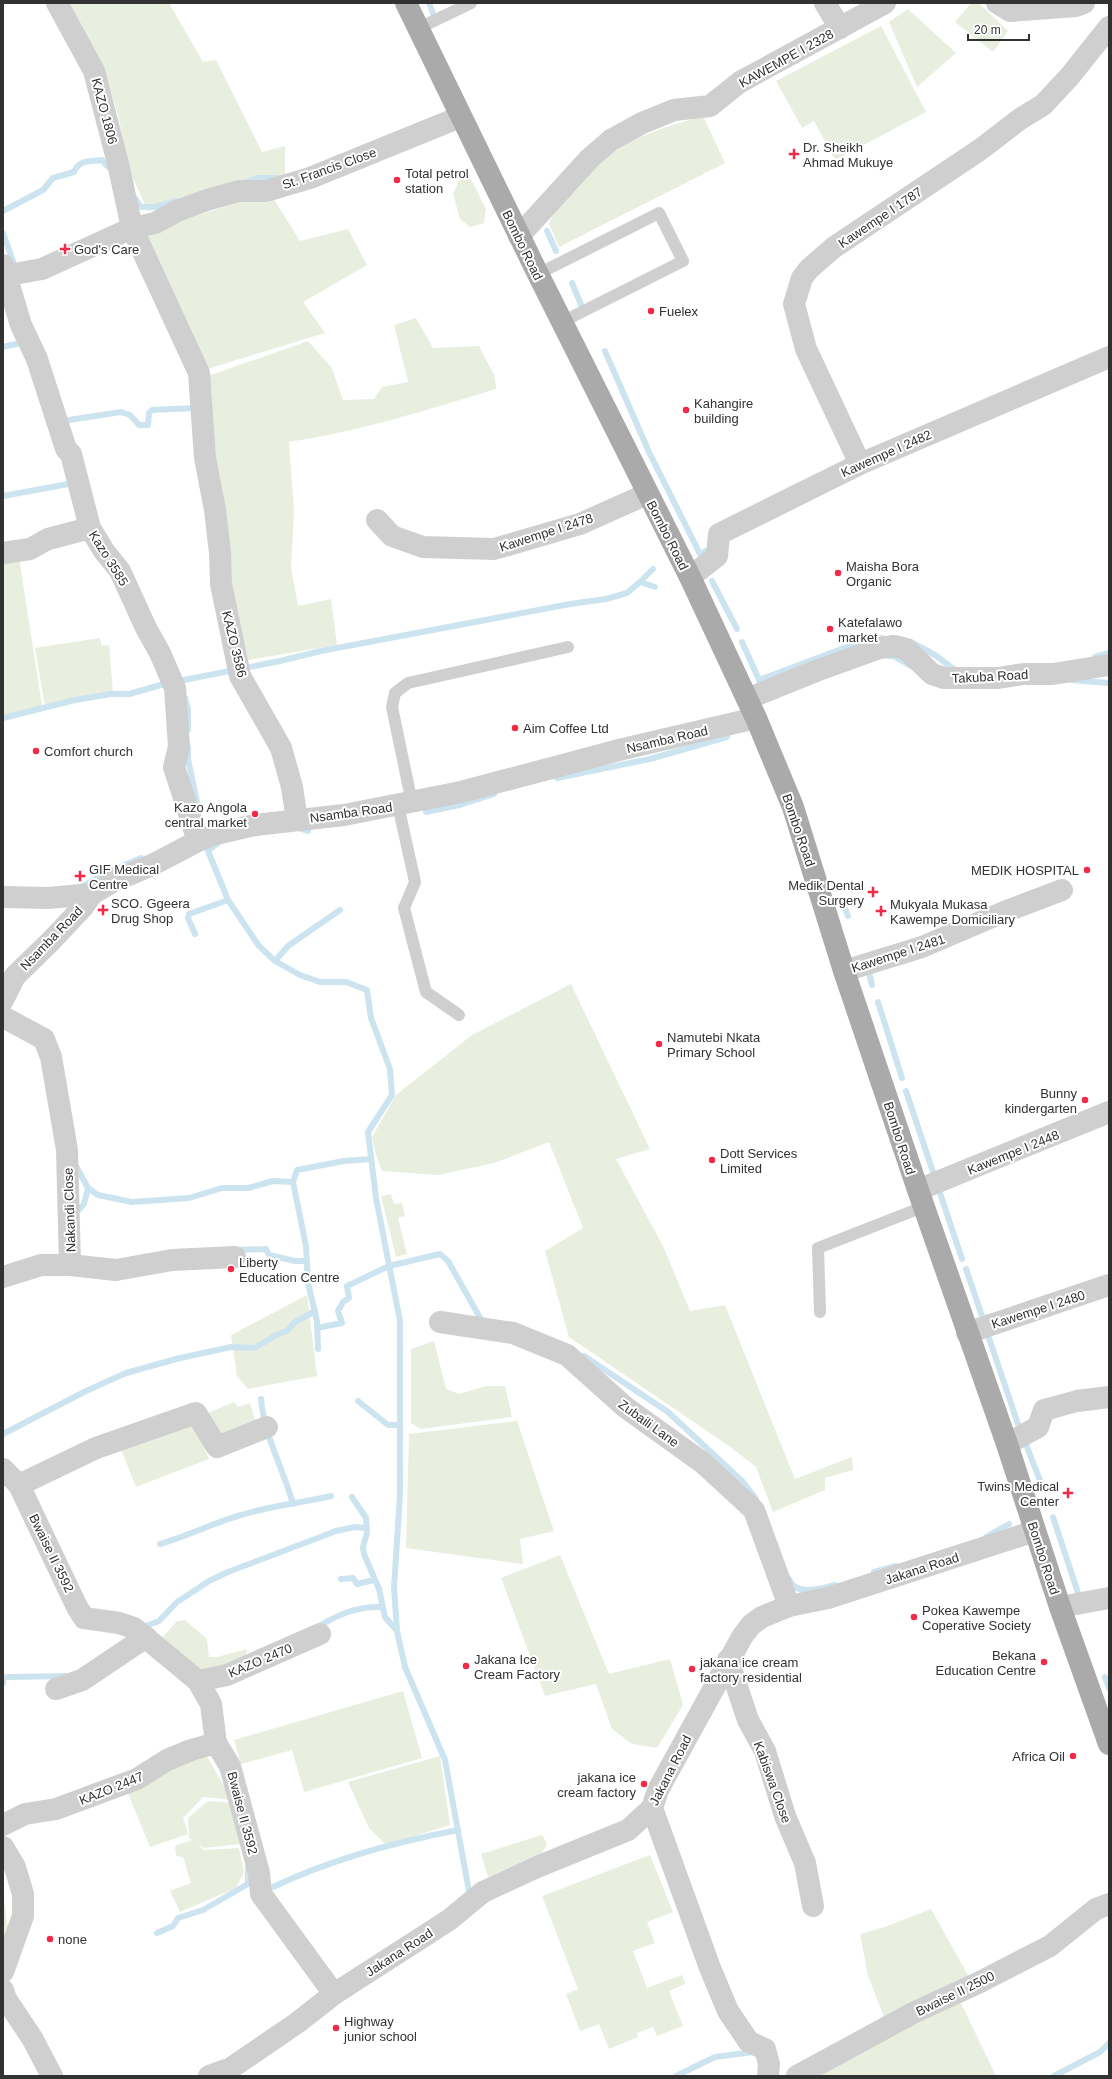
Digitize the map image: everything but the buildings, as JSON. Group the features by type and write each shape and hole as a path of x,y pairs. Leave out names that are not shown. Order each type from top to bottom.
{"main road":[{"name":"Bombo Road","path":"406,3 460,117 647,494 690,577 752,709 793,807 844,971 920,1198 1007,1444 1060,1608 1109,1744"}],"street":[{"name":"KAZO 1806","path":"57,3 94,71 118,163 132,228 199,373 205,458"},
{"path":"825,3 840,28"},
{"name":"KAWEMPE I 2328","path":"519,236 590,158 611,140 642,123 674,110 710,106 740,82 885,3"},
{"path":"997,3 1010,11 1076,6 1084,3"},
{"name":"Kawempe I 1787","path":"860,464 806,348 794,304 802,278 816,262 833,248 981,149 1020,119 1043,106 1070,76 1109,27"},
{"name":"St. Francis Close","path":"7,272 42,269 132,228 155,223 177,211 239,191 266,191 310,178 460,117"},
{"name":"Kazo 3585","path":"7,272 21,325 38,359 66,449 72,454 90,528 104,551 120,571 146,628 160,653 175,688 180,747 174,767 198,841"},
{"name":"Kawempe I 2482","path":"690,577 717,556 718,534 860,464 1109,357"},
{"name":"KAZO 3586","path":"205,458 215,510 220,553 221,584 239,669 281,748 292,787 297,820"},
{"name":"Kawempe I 2478","path":"377,520 392,536 423,547 494,549 580,524 647,494"},
{"path":"3,553 30,549 48,539 90,528"},
{"name":"Takuba Road","path":"752,709 816,671 880,648 894,646 906,649 932,674 944,678 998,678 1105,671"},
{"name":"Nsamba Road","path":"3,1000 15,976 82,908 92,894 114,881 216,834 255,824 344,815 461,792 623,748 752,709"},
{"name":"Kawempe I 2481","path":"844,971 922,947 1004,912 1062,890"},
{"path":"3,897 48,898 92,894"},
{"name":"Nakandi Close","path":"3,1017 44,1039 51,1058 67,1150 70,1265 116,1270 172,1260 235,1257"},
{"name":"Kawempe I 2448","path":"920,1198 1109,1112"},
{"path":"3,1277 41,1265 70,1265"},
{"name":"Kawempe I 2480","path":"967,1333 1109,1285"},
{"name":"Zubaili Lane","path":"440,1322 514,1333 567,1355 625,1407 685,1448 754,1510 789,1606"},
{"path":"1007,1444 1038,1427 1044,1410 1077,1401 1109,1397"},
{"name":"Bwaise II 3592","path":"267,1426 217,1447 196,1413 96,1448 9,1475 84,1618 119,1623 134,1628 198,1681 210,1704 216,1743 230,1766 259,1873 261,1894 334,1994"},
{"name":"Jakana Road","path":"209,2076 232,2072 334,1994 449,1920 484,1892 538,1867 628,1830 652,1808 658,1790 728,1660 751,1625 773,1611 828,1598 1035,1531"},
{"path":"1060,1608 1109,1598"},
{"name":"KAZO 2470","path":"198,1681 227,1675 320,1634"},
{"path":"56,1689 82,1680 146,1637"},
{"name":"Kabiswa Close","path":"728,1660 748,1720 765,1751 785,1816 805,1863 813,1906"},
{"name":"KAZO 2447","path":"3,1825 25,1814 56,1809 137,1779 167,1760 191,1750 216,1743"},
{"path":"652,1808 710,1968 728,2011 749,2042 765,2049 769,2064 768,2076"},
{"path":"3,1846 15,1867 23,1894 23,1916 3,1972"},
{"name":"Bwaise II 2500","path":"797,2076 913,2013 1050,1946 1096,1909 1109,1904"},
{"path":"3,1990 6,1999 32,2038 52,2076"}],"lane":[{"path":"417,29 471,3"},
{"path":"538,274 659,213 683,261 562,322"},
{"path":"459,1015 426,992 404,908 415,882 392,707 395,693 408,683 568,647"},
{"path":"820,1312 818,1248 920,1198"}],"green space":[{"path":"61,3 169,3 203,62 216,60 262,152 285,146 285,181 148,211 132,176 115,103"},
{"path":"971,3 979,3 1008,31 993,52 955,22"},
{"path":"908,9 956,53 917,87 889,22"},
{"path":"881,26 926,112 835,160 814,121 802,128 776,81"},
{"path":"700,117 704,118 725,163 559,247 549,224 559,201 602,157 630,141 666,127"},
{"path":"470,177 486,209 484,223 470,227 460,219 453,194 460,179"},
{"path":"270,193 300,241 348,229 367,265 303,302 325,333 204,370 140,233"},
{"path":"416,318 433,348 479,346 495,377 496,389 368,426 289,442 294,511 291,568 298,606 331,599 337,645 242,661 217,480 208,376 308,341 332,368 343,400 374,399 382,387 408,382 394,325"},
{"path":"19,557 42,706 3,719 3,559"},
{"path":"100,638 102,646 109,645 113,692 45,706 35,648"},
{"path":"571,984 650,1149 616,1159 664,1248 690,1311 725,1305 795,1479 852,1457 853,1470 825,1478 825,1490 773,1512 756,1467 729,1446 569,1337 545,1251 583,1228 549,1142 494,1163 438,1175 382,1171 376,1155 372,1137 396,1095 472,1035"},
{"path":"391,1194 394,1204 402,1203 405,1216 398,1218 407,1254 396,1257 381,1196"},
{"path":"307,1295 317,1376 248,1389 237,1376 231,1335"},
{"path":"434,1341 446,1389 459,1394 486,1386 505,1386 512,1417 421,1429 411,1423 411,1349"},
{"path":"234,1402 238,1407 250,1403 257,1427 216,1441 205,1414"},
{"path":"193,1419 209,1459 136,1487 120,1447"},
{"path":"517,1421 554,1531 520,1539 523,1564 406,1548 409,1434"},
{"path":"560,1555 609,1674 670,1659 683,1705 657,1748 632,1744 612,1729 596,1684 545,1696 501,1578"},
{"path":"185,1620 207,1639 209,1657 217,1657 247,1649 246,1660 197,1676 161,1639 177,1621"},
{"path":"403,1691 422,1758 304,1792 292,1750 241,1764 234,1740"},
{"path":"205,1753 232,1800 203,1797 183,1818 188,1834 150,1847 127,1791"},
{"path":"440,1756 450,1825 386,1845 369,1828 348,1782"},
{"path":"208,1801 236,1803 240,1844 204,1848 197,1844 204,1850 239,1848 244,1872 236,1888 180,1912 170,1891 191,1883 183,1857 176,1856 175,1846 192,1840 189,1838 188,1818"},
{"path":"542,1835 547,1844 542,1853 488,1877 481,1854"},
{"path":"650,1855 673,1912 647,1922 655,1943 633,1951 647,1988 682,1975 685,1984 669,1991 683,2026 657,2036 653,2027 637,2033 638,2037 609,2049 599,2024 580,2031 566,1994 578,1989 542,1896"},
{"path":"3,1892 9,1937 3,1948"},
{"path":"931,1909 969,1977 884,2017 868,1976 860,1934 885,1927"},
{"path":"961,2003 996,2076 819,2076 912,2025"}],"waterway":[{"path":"429,3 434,16"},
{"path":"3,211 43,190 53,178 74,172 82,163 102,160 112,171"},
{"path":"247,182 257,178 277,178"},
{"path":"134,197 141,207 154,207 177,201"},
{"path":"547,231 556,251"},
{"path":"3,233 15,267"},
{"path":"572,283 582,307"},
{"path":"3,347 25,342"},
{"path":"605,351 649,452 700,554 710,549"},
{"path":"62,421 121,412 130,415 139,425 148,425 149,413 152,410 196,408"},
{"path":"3,496 74,483"},
{"path":"640,582 653,569"},
{"path":"712,581 737,629"},
{"path":"179,681 280,661 321,651 570,604 606,599 627,593 640,582 655,587"},
{"path":"759,680 857,643 882,638"},
{"path":"742,642 760,682"},
{"path":"911,642 935,655 955,670"},
{"path":"1095,657 1109,653"},
{"path":"889,656 893,656 911,666"},
{"path":"1071,680 1109,683"},
{"path":"3,718 75,700 111,694 129,694 168,683"},
{"path":"185,698 188,709 188,730"},
{"path":"557,778 650,759 727,737"},
{"path":"188,748 188,759 198,807"},
{"path":"426,812 460,805 494,794"},
{"path":"298,828 308,831"},
{"path":"218,843 208,851 228,900 259,946 275,961 300,975 320,982 346,982 367,990 371,1018 390,1069 392,1095 368,1132 376,1198 400,1321 400,1495 394,1587 397,1631 405,1667 445,1760 469,1891"},
{"path":"81,887 108,872 141,858"},
{"path":"195,934 188,918 189,914 228,900"},
{"path":"844,906 848,916"},
{"path":"275,961 288,946 340,910"},
{"path":"869,973 872,985"},
{"path":"878,1002 902,1078"},
{"path":"906,1091 962,1259"},
{"path":"293,1182 297,1170 344,1161 371,1159"},
{"path":"76,1166 88,1188 98,1195 132,1202 189,1198 222,1188 248,1188 273,1181 293,1182 306,1246 308,1283 317,1321 318,1349"},
{"path":"76,1216 76,1213 84,1204 88,1188"},
{"path":"235,1250 266,1249 269,1255 295,1261 307,1261"},
{"path":"317,1328 342,1323 338,1311 343,1302 349,1298 347,1286 389,1266 440,1254 448,1261 483,1323"},
{"path":"966,1269 983,1319 988,1317"},
{"path":"3,1434 86,1391 126,1373 180,1358 231,1347 255,1348 276,1335 287,1331 295,1322 315,1311"},
{"path":"989,1338 1020,1430"},
{"path":"584,1356 668,1412 743,1482 756,1499"},
{"path":"261,1399 266,1426 293,1504"},
{"path":"358,1401 388,1425 400,1425"},
{"path":"1025,1442 1043,1488"},
{"path":"160,1544 231,1518 252,1512 331,1496"},
{"path":"352,1497 366,1518 367,1533 363,1547 364,1554 379,1589 385,1617 397,1631"},
{"path":"1053,1517 1079,1596 1082,1595"},
{"path":"986,1537 1009,1524"},
{"path":"140,1628 159,1621 177,1602 209,1581 228,1572 336,1531 355,1527 367,1528"},
{"path":"874,1572 896,1566"},
{"path":"341,1579 353,1578 357,1584 374,1580"},
{"path":"789,1579 792,1585 803,1590 835,1585"},
{"path":"316,1628 348,1612 364,1608 382,1607"},
{"path":"3,1683 3,1678 9,1677 67,1676"},
{"path":"1105,1677 1109,1688"},
{"path":"273,1887 318,1868 364,1852 458,1830"},
{"path":"157,1933 173,1926 178,1918 203,1910 248,1884 248,1867"},
{"path":"1054,2076 1100,2052 1109,2043"},
{"path":"676,2076 715,2057 753,2052"}],"place":[{"name":"Dr. Sheikh Ahmad Mukuye","path":"794,154"},
{"name":"Total petrol station","path":"397,180"},
{"name":"God's Care","path":"65,249"},
{"name":"Fuelex","path":"651,311"},
{"name":"Kahangire building","path":"686,410"},
{"name":"Maisha Bora Organic","path":"838,573"},
{"name":"Katefalawo market","path":"830,629"},
{"name":"Aim Coffee Ltd","path":"515,728"},
{"name":"Comfort church","path":"36,751"},
{"name":"Kazo Angola central market","path":"255,814"},
{"name":"MEDIK HOSPITAL","path":"1087,870"},
{"name":"GIF Medical Centre","path":"80,876"},
{"name":"Medik Dental Surgery","path":"873,892"},
{"name":"SCO. Ggeera Drug Shop","path":"103,910"},
{"name":"Mukyala Mukasa Kawempe Domiciliary","path":"881,911"},
{"name":"Namutebi Nkata Primary School","path":"659,1044"},
{"name":"Bunny kindergarten","path":"1085,1100"},
{"name":"Dott Services Limited","path":"712,1160"},
{"name":"Liberty Education Centre","path":"231,1269"},
{"name":"Twins Medical Center","path":"1068,1493"},
{"name":"Pokea Kawempe Coperative Society","path":"914,1617"},
{"name":"Bekana Education Centre","path":"1044,1662"},
{"name":"Jakana Ice Cream Factory","path":"466,1666"},
{"name":"jakana ice cream factory residential","path":"692,1669"},
{"name":"Africa Oil","path":"1073,1756"},
{"name":"jakana ice cream factory","path":"644,1784"},
{"name":"none","path":"50,1939"},
{"name":"Highway junior school","path":"336,2028"}]}
